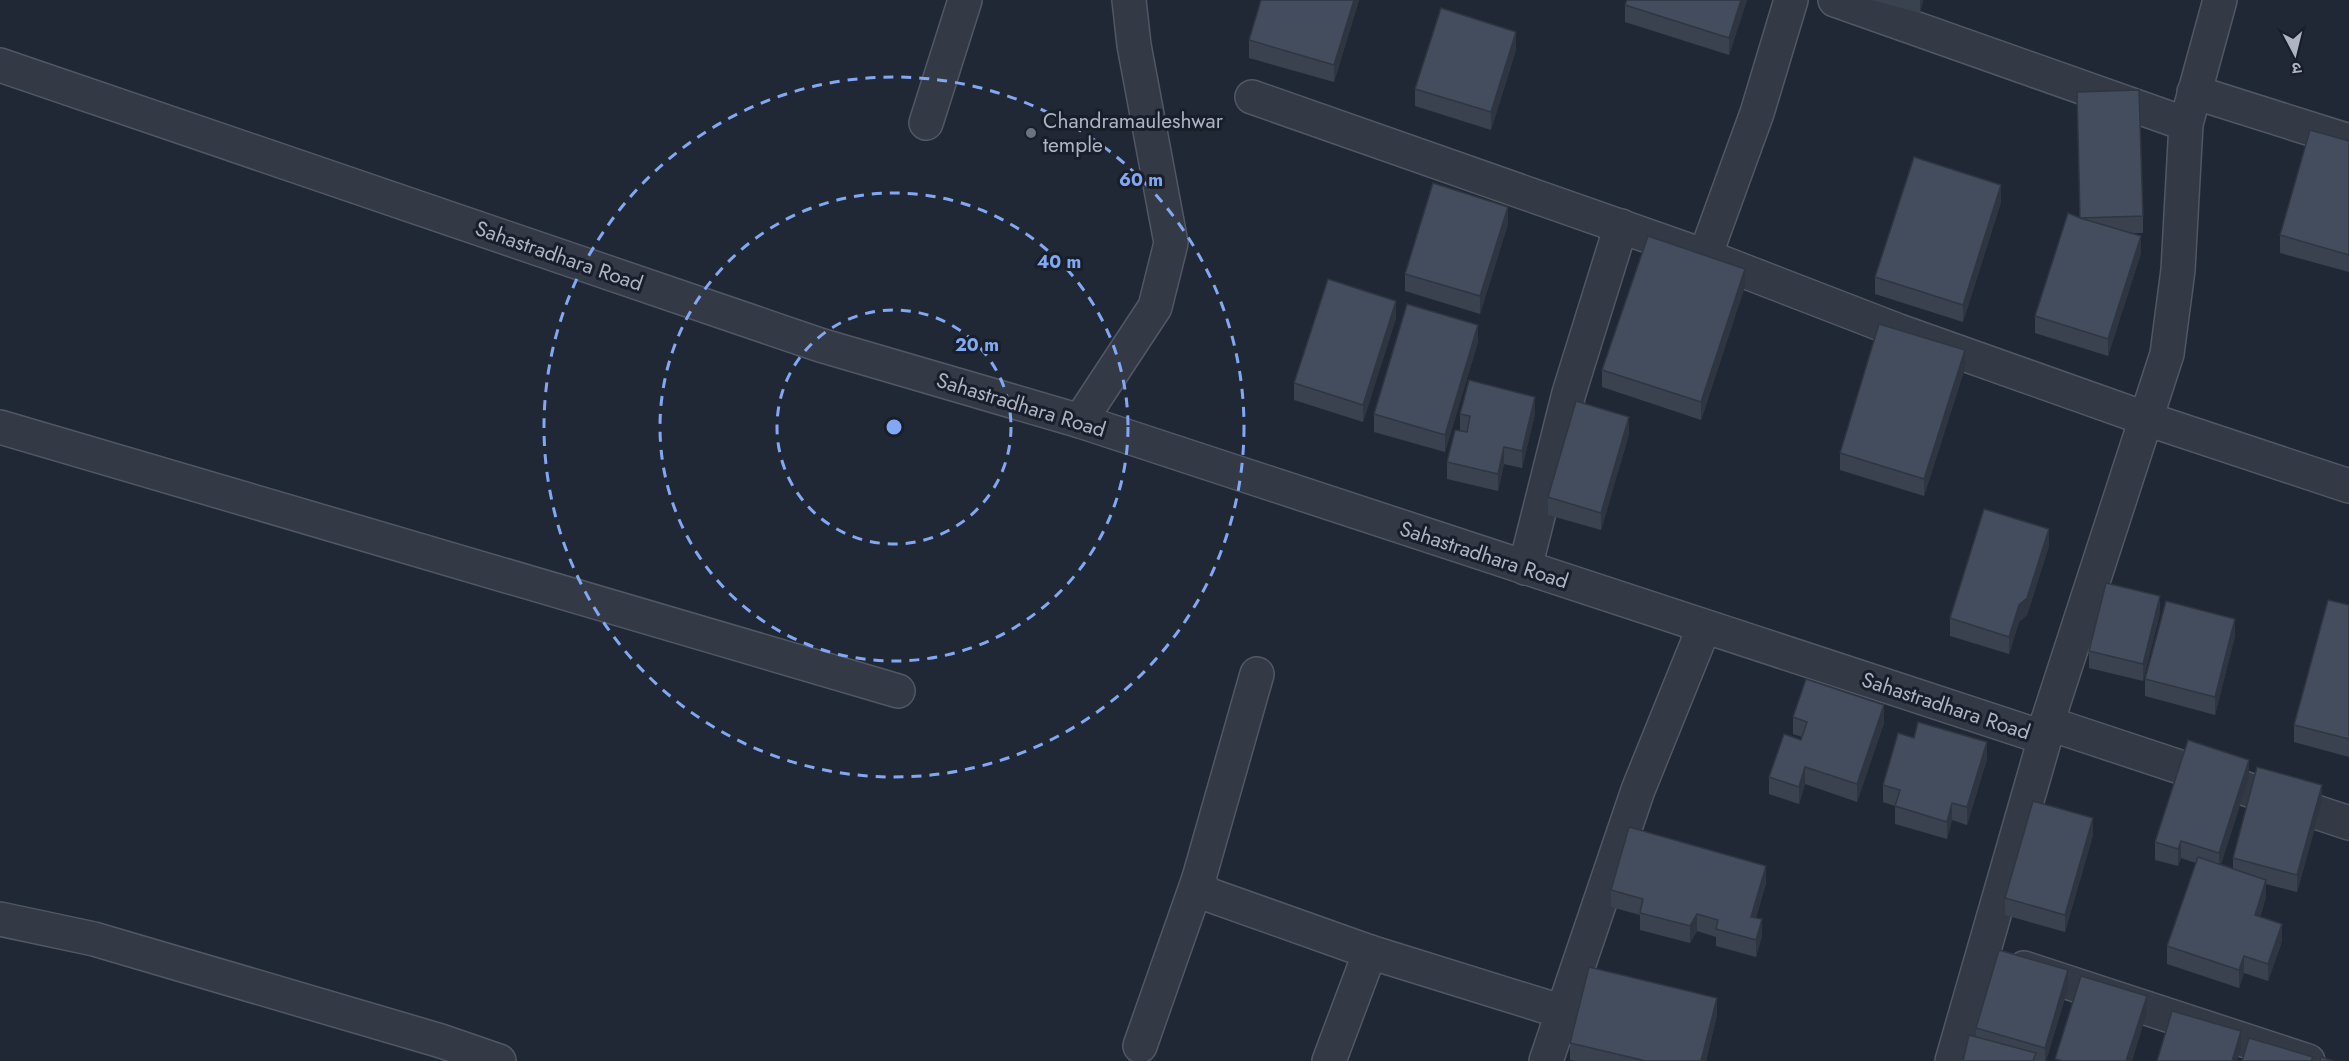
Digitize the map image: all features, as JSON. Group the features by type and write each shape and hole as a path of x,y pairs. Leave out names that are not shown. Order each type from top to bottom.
{"street":[{"path":"927,123 964,0"},
{"path":"1080,421 1155,306 1171,243 1134,45 1129,0"},
{"path":"1705,256 1757,113 1791,0"},
{"path":"1835,0 2186,124"},
{"path":"1953,1061 2046,730 2167,354 2175,291 2186,124 2220,0"},
{"name":"Sahastradhara Road","path":"0,65 820,345 1080,421 1704,627 2349,823"},
{"path":"2194,92 2349,141"},
{"path":"1252,97 1705,256 1899,331 2147,419 2349,486"},
{"path":"1525,568 1569,393 1621,226"},
{"path":"0,427 898,691"},
{"path":"1546,1061 1638,790 1704,627"},
{"path":"1140,1046 1199,878 1257,674"},
{"path":"1199,878 1202,889 1209,896 1279,918 1370,952 1563,1012"},
{"path":"0,919 105,942 441,1041 499,1061"},
{"path":"1329,1061 1370,952"},
{"path":"1983,955 2308,1061"}],"building":[{"path":"1261,0 1354,0 1334,65 1249,40"},
{"path":"1627,0 1741,0 1729,38 1625,5"},
{"path":"1441,8 1516,32 1491,112 1415,89"},
{"path":"2139,90 2143,216 2080,218 2077,92"},
{"path":"2310,130 2349,141 2349,255 2280,235"},
{"path":"1914,157 2001,185 1963,305 1875,277"},
{"path":"1433,183 1508,207 1480,296 1405,274"},
{"path":"2068,213 2141,236 2108,339 2035,316"},
{"path":"1648,236 1745,269 1701,402 1602,370"},
{"path":"1328,279 1396,301 1363,405 1294,383"},
{"path":"1407,304 1478,325 1445,435 1374,414"},
{"path":"1879,324 1965,350 1924,479 1840,453"},
{"path":"1469,380 1535,397 1522,451 1504,447 1498,474 1447,462 1455,430 1467,432 1470,416 1460,414"},
{"path":"1576,401 1629,417 1601,513 1548,497"},
{"path":"1984,509 2049,529 2027,598 2019,605 2009,637 1950,618"},
{"path":"2106,583 2160,596 2143,664 2089,651"},
{"path":"2328,600 2349,605 2349,739 2294,725"},
{"path":"2166,601 2235,619 2215,697 2145,679"},
{"path":"1806,679 1884,705 1857,784 1805,767 1799,787 1769,777 1784,734 1801,740 1807,722 1793,717"},
{"path":"1918,722 1987,742 1967,807 1952,803 1947,822 1895,806 1900,790 1883,785 1898,733 1914,738"},
{"path":"2188,740 2249,760 2219,853 2181,841 2178,849 2155,842"},
{"path":"2257,767 2322,785 2297,875 2233,858"},
{"path":"2033,801 2093,818 2065,915 2005,898"},
{"path":"1629,827 1766,866 1751,917 1762,919 1756,940 1716,929 1718,920 1697,914 1690,926 1640,913 1643,899 1611,890"},
{"path":"2198,857 2266,880 2255,915 2282,924 2268,964 2244,956 2239,970 2167,946"},
{"path":"1999,950 2068,970 2045,1048 1976,1028"},
{"path":"1589,967 1717,998 1701,1061 1646,1061 1570,1043"},
{"path":"2081,976 2147,996 2126,1061 2055,1059"},
{"path":"2172,1011 2241,1031 2232,1061 2157,1061"},
{"path":"1969,1035 2036,1053 2033,1061 1963,1061"},
{"path":"2249,1038 2313,1057 2311,1061 2242,1061"},
{"path":"2321,1057 2334,1061 2320,1061"}],"place":[{"name":"Chandramauleshwar temple","path":"1031,133"}]}
